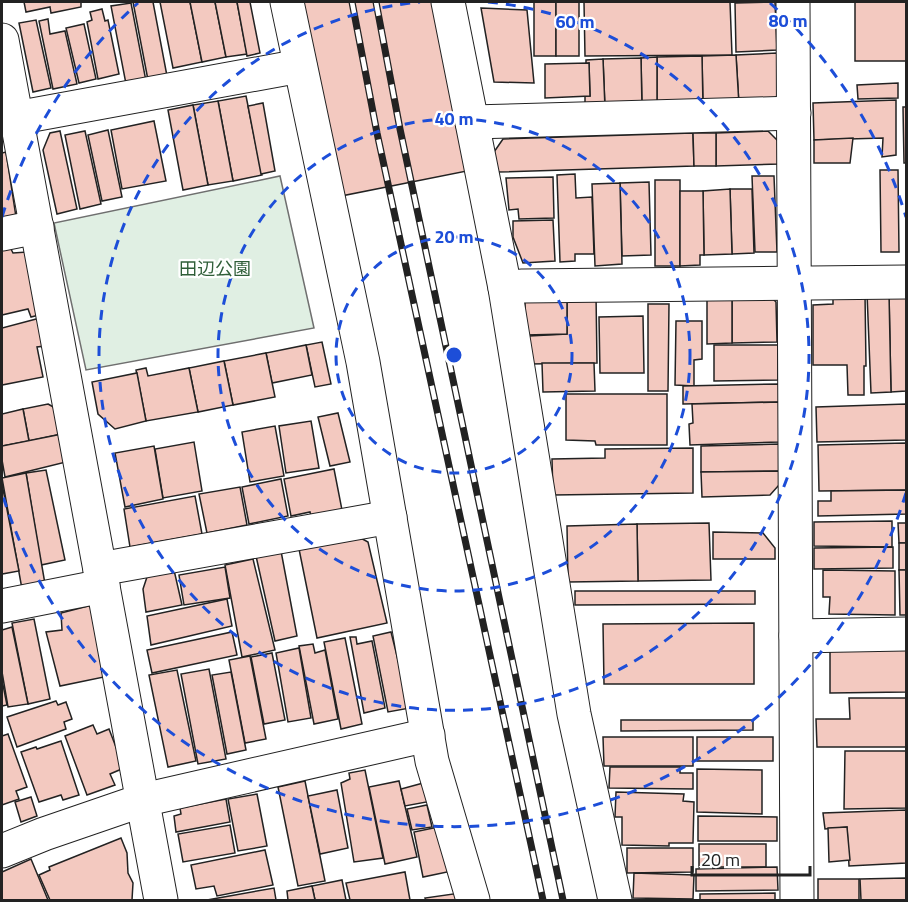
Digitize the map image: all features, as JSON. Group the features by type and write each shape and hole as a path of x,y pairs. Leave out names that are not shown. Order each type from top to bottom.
{"street":[{"path":"287,2 363,362 432,760 473,900"},
{"path":"448,2 505,288 574,714 615,900"},
{"path":"793,2 797,900"},
{"path":"2,40 4,73 16,118 37,227 161,900"},
{"path":"16,118 300,66"},
{"path":"472,122 794,113"},
{"path":"2,234 37,227"},
{"path":"505,288 906,282"},
{"path":"2,606 101,578 390,517"},
{"path":"796,636 906,634"},
{"path":"2,850 142,800 428,735"}],"green space":[{"name":"田辺公園","path":"280,176 314,328 86,370 54,223"}],"building":[{"path":"24,2 81,2 81,7 51,13 50,7 26,12"},
{"path":"133,2 153,2 167,76 148,80"},
{"path":"160,2 190,2 202,62 173,68"},
{"path":"190,2 215,2 226,57 202,62"},
{"path":"215,2 237,2 247,54 226,57"},
{"path":"237,2 250,2 260,53 247,56"},
{"path":"297,2 440,2 472,170 336,197"},
{"path":"534,2 556,2 556,56 534,56"},
{"path":"556,2 579,2 579,56 556,56"},
{"path":"584,2 730,2 732,55 585,56"},
{"path":"775,2 777,50 736,52 735,3"},
{"path":"855,2 906,2 906,61 855,61"},
{"path":"131,3 146,81 126,84 111,6"},
{"path":"481,8 527,10 534,83 494,82"},
{"path":"102,9 105,21 108,20 119,74 98,79 87,22 92,20 90,12"},
{"path":"48,19 50,34 65,31 77,84 53,89 39,21"},
{"path":"36,20 51,88 33,92 19,23"},
{"path":"84,24 96,79 79,83 66,28"},
{"path":"777,53 778,94 771,105 739,105 736,55"},
{"path":"736,55 739,105 703,106 702,56"},
{"path":"702,56 703,106 657,107 657,57"},
{"path":"657,57 657,107 642,107 641,58"},
{"path":"641,58 642,107 605,108 603,59"},
{"path":"603,59 605,108 585,108 585,96 590,96 589,63 586,64 586,60"},
{"path":"589,63 590,96 545,98 545,64"},
{"path":"898,83 898,98 858,99 857,85"},
{"path":"246,96 262,175 233,181 218,101"},
{"path":"896,100 896,155 882,157 883,138 814,140 813,103"},
{"path":"218,101 233,181 208,185 193,105"},
{"path":"263,103 275,171 261,174 248,106"},
{"path":"193,105 208,185 183,190 168,110"},
{"path":"903,107 906,107 906,163 904,163"},
{"path":"154,121 166,181 122,189 111,130"},
{"path":"108,130 122,197 102,201 88,135"},
{"path":"60,131 77,209 57,214 43,150 50,133"},
{"path":"85,131 101,204 80,209 65,135"},
{"path":"768,131 779,142 779,164 716,166 716,133"},
{"path":"693,133 694,166 498,172 494,152 503,139"},
{"path":"693,133 716,133 716,166 694,166"},
{"path":"853,138 850,163 814,163 814,140"},
{"path":"6,152 16,217 2,219 2,153"},
{"path":"880,170 898,170 899,252 881,252"},
{"path":"575,174 576,198 592,197 594,254 575,254 575,261 560,262 557,175"},
{"path":"752,176 774,176 777,252 755,252"},
{"path":"553,177 554,218 519,219 518,209 509,210 506,178"},
{"path":"655,180 680,180 680,266 655,266"},
{"path":"649,182 651,255 622,256 620,183"},
{"path":"620,183 622,264 595,266 592,184"},
{"path":"730,189 752,189 754,253 732,254"},
{"path":"730,189 732,254 704,255 703,191"},
{"path":"680,191 703,191 704,255 700,255 700,265 680,266"},
{"path":"553,220 555,261 523,263 513,237 513,221"},
{"path":"10,247 13,253 27,252 39,315 31,317 28,309 2,315 2,249"},
{"path":"906,292 906,391 891,392 889,293"},
{"path":"767,293 776,302 777,342 732,343 732,294"},
{"path":"867,293 889,293 891,392 871,393"},
{"path":"567,294 596,294 597,363 529,364 529,336 567,334"},
{"path":"567,294 567,334 525,335 525,295"},
{"path":"707,294 732,294 732,343 707,344"},
{"path":"833,294 865,294 864,395 848,395 847,365 813,365 813,305 833,304"},
{"path":"648,304 669,304 668,391 648,391"},
{"path":"643,316 644,373 600,373 599,317"},
{"path":"40,318 45,346 37,347 43,377 2,385 2,328"},
{"path":"676,321 702,321 702,359 694,360 694,386 675,385"},
{"path":"322,342 331,384 315,387 306,345"},
{"path":"306,345 312,375 272,383 266,353"},
{"path":"714,345 778,345 778,380 714,381"},
{"path":"266,353 275,397 233,405 224,361"},
{"path":"224,361 233,405 198,412 189,368"},
{"path":"542,363 594,363 595,391 543,392"},
{"path":"146,368 148,376 189,368 198,412 146,421 136,370"},
{"path":"137,373 146,421 115,429 98,414 92,382"},
{"path":"779,384 779,402 683,404 683,386"},
{"path":"566,394 667,394 667,445 596,445 595,441 566,440"},
{"path":"779,402 779,442 690,445 689,424 693,423 692,404"},
{"path":"48,404 57,409 62,434 29,441 23,409"},
{"path":"906,404 906,440 817,442 816,407"},
{"path":"23,409 29,441 2,446 2,414"},
{"path":"338,413 350,462 330,466 318,417"},
{"path":"311,421 319,468 286,473 279,426"},
{"path":"275,426 284,476 250,482 242,432"},
{"path":"62,434 66,462 5,477 2,446"},
{"path":"194,442 202,491 163,498 155,449"},
{"path":"906,443 906,490 819,491 818,445"},
{"path":"779,444 779,471 701,472 701,446"},
{"path":"154,446 163,499 125,507 115,453"},
{"path":"693,448 693,493 553,495 552,459 605,458 605,449"},
{"path":"334,469 342,510 311,516 310,512 291,516 284,479"},
{"path":"46,470 65,560 41,565 26,473"},
{"path":"779,471 779,485 770,495 702,497 701,472"},
{"path":"26,473 45,584 22,589 2,478"},
{"path":"281,479 288,516 249,524 242,487"},
{"path":"2,484 19,571 2,574"},
{"path":"240,487 247,525 207,533 199,494"},
{"path":"906,490 906,514 818,516 818,501 831,501 831,491"},
{"path":"195,496 202,534 130,547 124,509"},
{"path":"892,521 892,547 814,546 814,522"},
{"path":"709,523 711,580 638,581 637,524"},
{"path":"898,523 906,523 906,543 899,543"},
{"path":"637,524 638,581 568,582 567,526"},
{"path":"713,532 763,533 775,548 775,559 713,559"},
{"path":"357,536 368,542 387,623 317,638 299,549"},
{"path":"899,543 906,543 906,570 899,570"},
{"path":"893,547 893,568 814,569 814,548"},
{"path":"281,551 297,636 275,641 256,556"},
{"path":"253,559 275,650 242,657 225,565"},
{"path":"225,567 230,598 184,605 179,575"},
{"path":"174,570 182,605 146,612 143,589 148,574"},
{"path":"823,570 895,571 895,615 829,614 830,597 823,597"},
{"path":"899,570 906,570 906,615 900,615"},
{"path":"575,591 755,591 755,604 575,605"},
{"path":"227,599 232,626 151,645 147,616"},
{"path":"92,605 104,677 60,686 46,632 62,630 61,613"},
{"path":"34,619 50,699 28,704 12,623"},
{"path":"754,623 754,684 604,684 603,624"},
{"path":"12,627 28,704 8,707 2,672 2,630"},
{"path":"232,632 237,655 152,673 147,650"},
{"path":"391,632 410,708 388,712 373,636"},
{"path":"350,637 356,637 357,644 372,641 385,708 364,713"},
{"path":"345,638 362,724 341,729 324,642"},
{"path":"313,644 315,653 325,650 338,719 314,724 299,646"},
{"path":"299,648 311,718 288,722 276,653"},
{"path":"830,648 906,648 906,692 830,693"},
{"path":"272,653 285,720 264,724 251,657"},
{"path":"250,656 266,739 245,743 229,660"},
{"path":"209,669 226,759 198,764 181,674"},
{"path":"177,670 196,761 168,767 149,675"},
{"path":"231,672 246,750 227,754 212,675"},
{"path":"2,680 7,705 2,706"},
{"path":"849,698 906,698 906,747 817,747 816,719 850,719"},
{"path":"56,701 58,705 66,702 72,719 64,722 66,729 17,747 7,717"},
{"path":"621,720 753,720 753,730 621,731"},
{"path":"93,725 97,734 109,729 124,768 110,774 115,785 87,795 65,736"},
{"path":"8,734 27,787 16,791 19,799 2,805 2,736"},
{"path":"603,737 693,737 693,766 604,766"},
{"path":"697,737 773,737 773,761 697,761"},
{"path":"61,741 79,795 63,800 61,795 39,802 21,752"},
{"path":"845,751 906,751 906,808 844,809"},
{"path":"610,767 680,767 680,773 693,773 693,789 609,788"},
{"path":"697,769 762,770 762,814 697,812"},
{"path":"365,770 383,858 354,862 341,783 350,779 349,773"},
{"path":"305,781 325,881 298,886 278,787"},
{"path":"399,781 417,857 385,864 369,787"},
{"path":"427,782 432,801 405,806 401,789"},
{"path":"337,790 348,848 320,854 308,796"},
{"path":"616,792 684,794 683,801 694,802 693,843 669,843 669,846 622,845 622,817 615,817"},
{"path":"257,794 267,846 238,851 228,799"},
{"path":"31,797 37,816 21,822 15,802"},
{"path":"226,799 230,822 176,832 174,816 181,814 180,808"},
{"path":"427,805 432,827 412,830 407,809"},
{"path":"906,810 906,863 849,866 847,827 825,829 823,813"},
{"path":"698,816 777,817 777,841 698,841"},
{"path":"230,825 235,853 183,862 178,834"},
{"path":"443,826 452,871 423,877 414,832"},
{"path":"847,827 850,860 829,862 828,828"},
{"path":"121,838 127,853 128,873 133,883 132,900 50,900 39,875 50,870 49,867"},
{"path":"699,844 766,844 766,867 699,867"},
{"path":"627,848 693,848 693,872 627,873"},
{"path":"265,850 273,885 217,896 214,886 196,889 191,865"},
{"path":"31,859 48,900 2,900 2,872"},
{"path":"777,867 778,890 696,891 696,869"},
{"path":"405,872 410,900 350,900 346,883"},
{"path":"634,873 694,875 693,899 633,898"},
{"path":"906,878 906,900 861,900 860,879"},
{"path":"818,879 859,879 859,900 818,900"},
{"path":"342,880 346,900 315,900 312,886"},
{"path":"312,886 315,900 288,900 287,891"},
{"path":"274,888 276,900 207,900"},
{"path":"460,893 461,900 426,900 425,898"},
{"path":"775,893 775,900 700,900 700,894"}],"railway":[{"path":"352,2 377,133 543,900"},
{"path":"376,2 400,129 563,900"}]}
